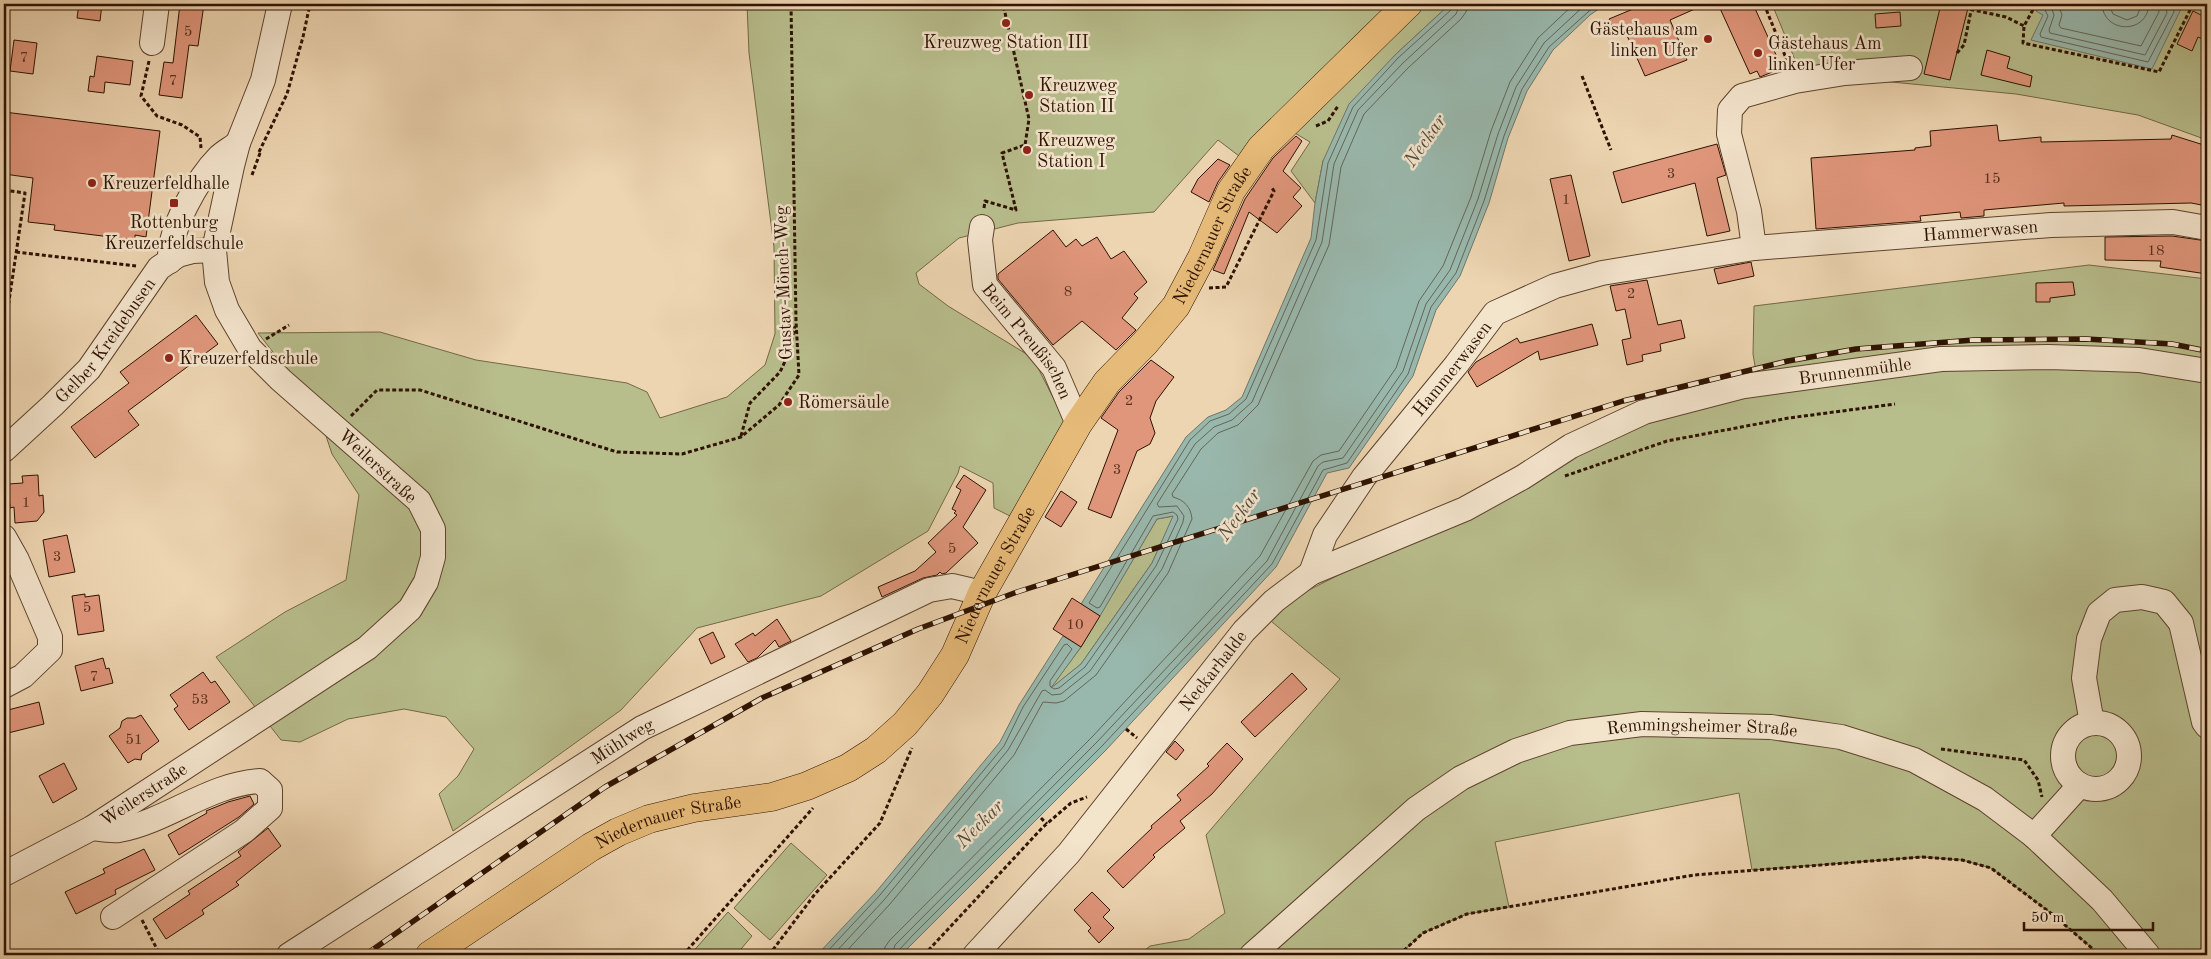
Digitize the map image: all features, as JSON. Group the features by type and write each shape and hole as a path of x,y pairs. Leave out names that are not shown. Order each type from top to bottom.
{"main road":[{"name":"Niedernauer Straße","path":"430,955 591,847 618,832 649,819 694,808 772,797 807,786 848,768 876,750 905,724 930,694 955,655 982,593 1078,424 1107,382 1145,343 1176,306 1202,257 1231,191 1261,148 1408,4"}],"street":[{"path":"152,44 157,4"},
{"name":"Weilerstraße","path":"4,874 92,828 367,648 410,609 426,582 433,557 433,529 419,501 281,380 250,349 227,310 217,282 214,250 238,144 263,80 280,4"},
{"path":"1754,248 1749,211 1729,134 1730,110 1742,96 1796,81 1845,73 1910,68"},
{"path":"164,265 170,243 205,173 220,156 238,144"},
{"name":"Hammerwasen","path":"1311,573 1325,535 1364,478 1495,314 1555,286 1602,273 1754,248 2051,225 2173,222 2207,228"},
{"name":"Beim Preußischen","path":"982,227 980,240 985,285 1054,368 1078,424"},
{"path":"164,265 178,255 193,251 214,250"},
{"name":"Gelber Kreidebusen","path":"4,450 54,405 89,369 164,265"},
{"name":"Brunnenmühle","path":"1523,477 1571,446 1644,412 1744,386 1941,359 2050,357 2139,360 2207,371"},
{"name":"Neckarhalde","path":"974,955 1069,852 1244,631 1274,602 1311,573 1465,509 1523,477"},
{"path":"4,538 17,560 50,637 50,650 23,676 4,686"},
{"name":"Mühlweg","path":"289,955 642,728 929,590 952,586 982,593"},
{"path":"2092,723 2084,678 2089,639 2099,613 2115,600 2142,597 2164,602 2181,623 2204,722 2207,726"},
{"path":"2092,723 2103,723 2113,728 2122,735 2128,750 2127,767 2117,780 2102,788 2080,785 2072,779 2066,770 2063,750 2066,740 2072,732 2081,726 2092,723"},
{"name":"Remmingsheimer Straße","path":"1252,955 1416,809 1461,778 1516,751 1570,733 1642,724 1771,727 1841,737 1914,760 2040,828 2148,955"},
{"path":"92,828 117,830 148,822 242,782 260,781 270,790 270,808 244,831 113,918"},
{"path":"2040,828 2080,785"}],"path":[{"path":"252,177 260,153 287,94 310,4"},
{"name":"Gustav-Mönch-Weg","path":"338,428 377,390 420,390 617,452 682,454 741,437 779,405 800,375 796,321 791,4"},
{"path":"982,227 985,202 1016,210 1002,154 1025,144 1030,119 1003,4"},
{"path":"1764,4 1796,81"},
{"path":"1945,4 2006,17 2024,26"},
{"path":"2036,4 2024,26 2022,42 2159,72 2193,4"},
{"path":"1957,53 1964,45 1971,11"},
{"path":"152,44 141,96 157,116 182,125 200,137 205,173"},
{"path":"1582,76 1611,150"},
{"path":"238,144 260,153"},
{"path":"1203,288 1226,287 1274,192 1272,188"},
{"path":"4,190 25,193 4,335"},
{"path":"16,252 164,265"},
{"path":"741,437 750,403 780,372 786,359 796,321"},
{"path":"1556,479 1667,441 1789,418 1895,404"},
{"path":"769,955 816,894 880,823 914,743 905,724"},
{"path":"1941,749 2024,760 2038,780 2040,828"},
{"path":"924,955 1047,824 1072,803 1089,796 1104,809"},
{"path":"683,955 815,806"},
{"path":"1041,818 1047,824"},
{"path":"1399,955 1423,933 1467,914 1694,875 1922,857 1962,860 1991,868 2052,914 2100,955"},
{"path":"134,904 160,955"}],"green space":[{"path":"747,4 1450,4 1395,55 1323,161 1315,203 1291,171 1310,142 1288,129 1239,156 1218,140 1154,212 1018,223 959,238 916,273 919,284 948,306 1033,358 1065,421 1012,517 994,508 993,483 960,466 928,531 821,596 697,628 621,710 453,831 439,794 458,776 474,749 446,717 404,709 348,719 300,742 281,740 216,657 285,612 346,580 359,495 332,454 321,421 287,370 258,333 380,332 476,360 627,383 647,392 660,418 727,397 765,365 775,334 774,247 749,53"},
{"path":"1772,4 2207,4 2207,140 2138,115 2016,94 1881,81 1807,89"},
{"path":"2089,265 2207,279 2207,955 2100,955 2052,914 1991,868 1962,860 1922,857 1752,870 1739,793 1495,842 1509,907 1467,914 1423,933 1399,955 1139,955 1150,946 1189,939 1225,913 1206,835 1340,679 1265,616 1293,598 1649,420 1759,390 1753,354 1754,306"},
{"path":"1174,516 1152,563 1081,664 1049,690 1081,647 1157,519"},
{"path":"791,843 827,875 770,940 734,908"},
{"path":"728,912 752,936 736,955 690,955"}],"water":[{"name":"Neckar","path":"1450,4 1606,4 1590,15 1553,50 1527,91 1508,138 1489,203 1460,276 1436,310 1413,376 1349,468 1327,473 1276,567 1106,750 901,955 817,955 876,892 1000,742 1019,705 1063,636 1081,647 1051,688 1081,664 1152,563 1173,516 1157,519 1100,616 1081,604 1186,437 1208,417 1226,410 1242,397 1311,238 1323,161 1349,104 1395,55"},
{"path":"2040,4 2116,4 2127,9 2132,4 2174,4 2181,9 2152,69 2031,40 2043,15 2036,11"}],"building":[{"path":"79,4 102,4 100,21 77,18"},
{"path":"180,4 204,4 198,46 189,45 182,98 159,95 164,62 173,63"},
{"path":"1645,4 1706,4 1670,20 1687,60 1645,76 1625,31 1616,34 1609,19"},
{"path":"1718,4 1753,4 1782,68 1760,77 1757,71 1750,74"},
{"path":"1941,4 1969,4 1950,80 1924,74"},
{"path":"2193,11 2207,18 2207,41 2198,37 2192,51 2177,44"},
{"path":"1900,12 1901,26 1876,28 1875,14"},
{"path":"14,40 37,43 33,74 10,71"},
{"path":"1987,50 2010,57 2007,68 2032,76 2030,87 1981,75"},
{"path":"97,56 133,61 130,85 105,82 104,93 88,91 90,76 94,77"},
{"name":"Kreuzerfeldhalle","path":"4,112 160,131 146,237 135,235 135,240 54,230 55,225 28,222 33,178 4,174"},
{"path":"1997,125 1999,141 2041,137 2041,142 2171,139 2172,135 2207,146 2207,206 2191,203 2064,206 2064,203 1984,210 1984,216 1961,218 1960,212 1920,216 1921,221 1816,229 1811,158 1915,150 1915,148 1931,146 1930,131"},
{"path":"1296,136 1302,141 1283,171 1301,188 1293,197 1302,206 1277,233 1249,212 1224,274 1213,270 1245,199 1273,158"},
{"path":"1717,144 1726,175 1717,178 1730,231 1707,236 1695,183 1622,203 1613,172"},
{"path":"1218,159 1230,165 1218,182 1209,202 1191,192 1198,179"},
{"path":"1571,175 1590,256 1569,261 1550,179"},
{"path":"1053,230 1066,247 1076,239 1082,246 1097,237 1111,259 1124,251 1147,282 1134,294 1138,298 1122,318 1136,330 1116,350 1082,321 1053,345 998,279 998,274"},
{"path":"2172,236 2207,241 2207,274 2160,267 2161,261 2105,260 2105,237"},
{"path":"1751,262 1754,276 1718,284 1714,269"},
{"path":"1647,280 1658,325 1681,320 1685,338 1660,344 1661,351 1642,355 1643,361 1627,365 1622,340 1631,338 1625,309 1616,311 1610,286"},
{"path":"2073,282 2075,295 2050,298 2050,302 2036,302 2036,283"},
{"path":"196,315 218,344 128,411 139,425 95,458 71,427 129,383 120,372"},
{"path":"1592,324 1598,345 1540,360 1538,351 1477,387 1468,372 1476,362 1517,338 1520,343"},
{"path":"1151,360 1174,377 1156,401 1150,418 1155,433 1150,444 1137,451 1111,518 1088,509 1118,430 1101,418 1119,392"},
{"path":"38,475 39,496 43,495 44,512 37,521 15,523 14,507 10,508 8,484 23,483 22,476"},
{"path":"964,475 986,490 963,527 978,543 946,573 942,574 940,572 937,575 923,578 882,597 878,587 915,571 936,552 928,543 957,515 954,513 956,511 952,509 961,490 956,487"},
{"path":"1061,491 1077,502 1061,527 1045,517"},
{"path":"67,535 75,572 49,577 43,540"},
{"path":"85,594 85,597 99,595 104,631 78,635 72,596"},
{"path":"1072,598 1100,616 1081,647 1053,629"},
{"path":"777,619 791,641 779,647 775,640 757,658 748,662 735,644 753,633 755,636"},
{"path":"713,632 725,657 711,664 699,639"},
{"path":"103,658 106,669 109,668 113,683 81,691 75,666"},
{"path":"203,672 211,683 215,681 230,702 189,730 174,709 178,706 170,695"},
{"path":"1292,673 1307,689 1255,737 1241,722"},
{"path":"39,702 44,724 4,734 4,711"},
{"path":"141,715 159,741 142,754 141,760 135,759 128,763 109,736 120,728 122,721"},
{"path":"1175,741 1184,750 1176,760 1166,752"},
{"path":"1227,743 1243,759 1212,794 1180,821 1185,828 1153,855 1155,857 1123,888 1107,871 1152,828 1151,826 1181,800 1177,795 1209,766 1207,764"},
{"path":"64,763 77,789 53,803 39,776"},
{"path":"250,796 254,804 239,817 179,855 168,835 207,813 206,811"},
{"path":"268,828 281,846 236,882 239,885 202,910 204,914 166,939 153,919 190,894 188,891 241,856 238,852"},
{"path":"144,849 155,870 115,890 116,894 76,914 65,892 105,873 103,869"},
{"path":"1092,892 1110,910 1103,917 1114,928 1099,943 1088,931 1091,928 1074,910"}],"railway":[{"path":"365,955 605,787 762,698 918,629 1017,592 1623,401 1788,361 1856,349 1974,340 2086,339 2172,344 2207,351"}],"place":[{"name":"Kreuzweg Station III","path":"1006,23"},
{"name":"Gästehaus am linken Ufer","path":"1708,39"},
{"name":"Gästehaus Am linken Ufer","path":"1758,53"},
{"name":"Kreuzweg Station II","path":"1029,95"},
{"name":"Kreuzweg Station I","path":"1027,150"},
{"name":"Kreuzerfeldhalle","path":"92,183"},
{"name":"Rottenburg Kreuzerfeldschule","path":"174,203"},
{"name":"Kreuzerfeldschule","path":"169,358"},
{"name":"Römersäule","path":"788,402"}]}
